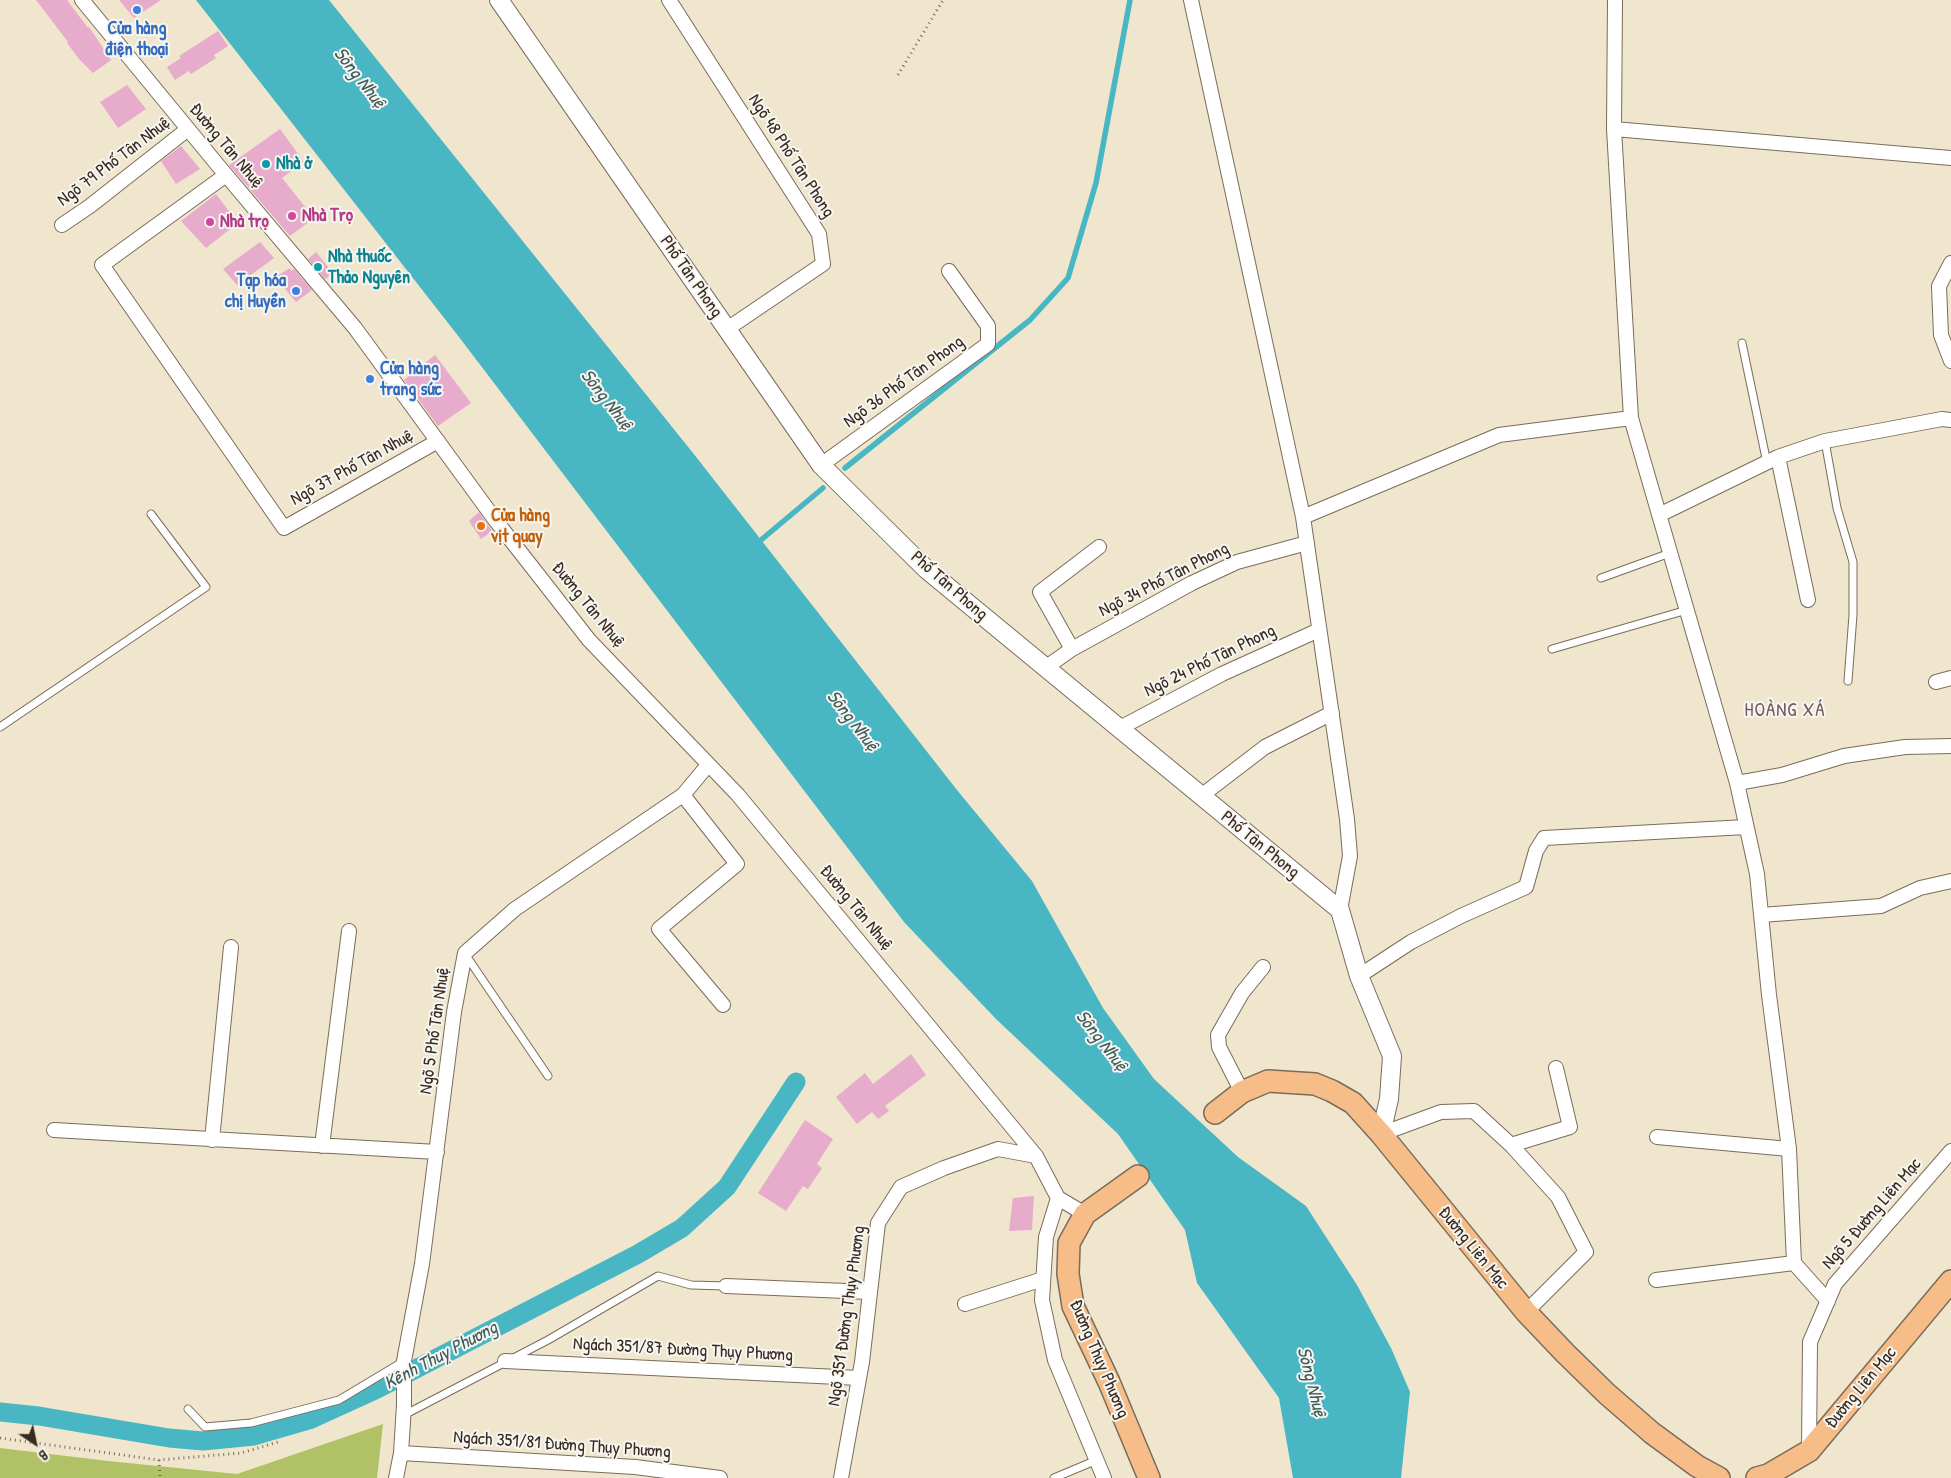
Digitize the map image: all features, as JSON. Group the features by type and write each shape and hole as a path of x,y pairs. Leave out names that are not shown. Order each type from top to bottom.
{"main road":[{"name":"Đường Liên Mạc","path":"1216,1113 1242,1092 1268,1081 1315,1084 1353,1103 1381,1134 1526,1312 1607,1394 1652,1433 1696,1466 1719,1478"},
{"name":"Đường Thụy Phương","path":"1138,1176 1085,1214 1069,1243 1068,1274 1073,1306 1109,1382 1149,1478"},
{"name":"Đường Liên Mạc","path":"1757,1478 1768,1475 1808,1451 1951,1281"}],"street":[{"name":"Đường Tân Nhuệ","path":"82,0 226,175 356,328 496,521 589,640 738,795 1036,1156 1058,1198"},
{"name":"Phố Tân Phong","path":"500,0 821,465 926,569 1340,910"},
{"name":"Ngõ 48 Phố Tân Phong","path":"669,0 819,234 823,264 727,329"},
{"path":"1191,0 1303,517 1347,820 1350,856 1340,910 1359,976 1392,1056 1389,1099 1381,1134"},
{"path":"1615,0 1614,129 1631,418 1737,783 1758,874 1769,996 1789,1149 1794,1264 1828,1301"},
{"name":"Ngõ 79 Phố Tân Nhuệ","path":"62,225 90,206 188,129"},
{"path":"1614,129 1951,158"},
{"name":"Ngõ 37 Phố Tân Nhuệ","path":"226,175 102,265 284,528 438,441"},
{"path":"1951,263 1939,286 1941,335 1951,361"},
{"name":"Ngõ 36 Phố Tân Phong","path":"821,465 988,344 988,326 949,271"},
{"path":"1303,517 1498,435 1631,418"},
{"path":"1659,515 1772,460 1826,441 1942,419 1951,420"},
{"path":"1772,460 1808,600"},
{"name":"Ngõ 34 Phố Tân Phong","path":"1045,668 1072,649 1192,583 1237,562 1307,543"},
{"path":"1072,649 1040,592 1099,547"},
{"name":"Ngõ 24 Phố Tân Phong","path":"1118,728 1222,674 1319,630"},
{"path":"1936,682 1951,678"},
{"path":"1201,796 1265,747 1332,713"},
{"path":"1737,783 1782,775 1844,756 1905,747 1951,746"},
{"name":"Ngõ 5 Phố Tân Nhuệ","path":"396,1478 401,1453 404,1410 404,1361 422,1264 454,1012 465,954 515,909 683,795 708,765"},
{"path":"683,795 737,864 660,929 723,1005"},
{"path":"1359,976 1411,942 1461,916 1526,887 1536,851 1544,838 1746,827"},
{"path":"1761,914 1881,906 1920,888 1951,881"},
{"path":"322,1146 349,931"},
{"path":"212,1140 230,947"},
{"path":"1242,1092 1218,1047 1217,1039 1223,1023 1242,993 1263,967"},
{"path":"1511,1145 1570,1127 1556,1068"},
{"path":"1381,1134 1441,1112 1474,1111 1511,1145 1558,1197 1586,1252 1526,1312"},
{"path":"54,1130 437,1152"},
{"path":"1657,1137 1789,1149"},
{"name":"Ngõ 351 Đường Thụy Phương","path":"841,1478 859,1378 878,1223 901,1187 944,1168 998,1149 1036,1156"},
{"name":"Ngõ 5 Đường Liên Mạc","path":"1808,1451 1810,1342 1836,1284 1951,1151"},
{"path":"1058,1198 1085,1214"},
{"name":"Đường Thụy Phương","path":"1058,1198 1046,1237 1042,1300 1055,1360 1104,1478"},
{"path":"1656,1280 1794,1264"},
{"path":"965,1304 1042,1279"},
{"path":"726,1286 870,1292"},
{"name":"Ngách 351/87 Đường Thụy Phương","path":"505,1361 859,1378"},
{"name":"Ngách 351/81 Đường Thụy Phương","path":"401,1453 635,1467 720,1478"}],"lane":[{"path":"1742,343 1772,460"},
{"path":"1826,441 1837,508 1853,562 1853,615 1848,682"},
{"path":"0,727 206,587 151,514"},
{"path":"1601,578 1670,552"},
{"path":"1552,649 1688,610"},
{"path":"465,954 548,1076"},
{"path":"404,1410 548,1340 658,1276 691,1285 726,1286"},
{"path":"188,1409 205,1428 251,1423 338,1400 404,1361"},
{"path":"1054,1478 1097,1460"}],"path":[{"path":"898,75 943,0"},
{"path":"0,1438 159,1460 241,1453 278,1442"},
{"path":"159,1460 160,1478"}],"green space":[{"path":"383,1424 377,1478 0,1478 0,1448 237,1474"}],"water":[{"name":"Sông Nhuệ","path":"196,0 329,0 693,453 957,790 1032,881 1103,1008 1154,1079 1238,1157 1306,1206 1357,1285 1391,1348 1410,1392 1401,1478 1293,1478 1279,1398 1197,1283 1185,1230 1118,1134 996,1019 904,922 459,337"}],"building":[{"path":"36,0 67,0 89,27 111,60 93,73 79,59"},
{"name":"Cửa hàng điện thoại","path":"119,0 161,0 134,18"},
{"path":"218,31 228,46 214,55 216,58 191,74 189,71 175,80 167,67 181,58 179,56"},
{"path":"127,85 146,109 118,128 100,102"},
{"name":"Nhà ở","path":"280,129 304,162 282,178 314,218 290,236 229,165"},
{"path":"181,146 200,169 176,184 161,161"},
{"name":"Nhà trọ","path":"216,194 238,223 206,248 181,221"},
{"name":"Nhà trọ","path":"260,242 274,258 237,285 223,269"},
{"name":"Nhà thuốc Thảo Nguyên","path":"316,252 332,272 325,279 308,259"},
{"path":"290,268 291,271 294,269 312,290 296,302 275,277"},
{"path":"435,355 471,403 438,426 404,380"},
{"name":"Cửa hàng vịt quay","path":"479,512 492,531 481,539 469,521"},
{"path":"911,1054 926,1075 885,1106 889,1111 878,1119 872,1112 857,1124 836,1097 865,1073 873,1084"},
{"path":"805,1120 833,1139 817,1164 822,1168 808,1189 803,1186 786,1211 758,1193"},
{"path":"1034,1196 1032,1230 1009,1231 1013,1198"}],"waterway":[{"path":"845,468 1030,320 1068,278 1096,183 1130,0"},
{"path":"761,540 823,488"},
{"name":"Kênh Thuỵ Phương","path":"0,1412 39,1416 169,1438 203,1441 254,1436 309,1420 377,1389 638,1254 682,1228 727,1187 796,1082"}],"place":[{"name":"Cửa hàng điện thoại","path":"137,10"},
{"name":"Nhà ở","path":"266,164"},
{"name":"Nhà Trọ","path":"292,216"},
{"name":"Nhà trọ","path":"210,222"},
{"name":"Nhà thuốc Thảo Nguyên","path":"318,267"},
{"name":"Tạp hóa chị Huyền","path":"296,291"},
{"name":"Cửa hàng trang sức","path":"370,379"},
{"name":"Cửa hàng vịt quay","path":"481,526"}],"district":[{"name":"HOÀNG XÁ","path":"1785,711"}]}
